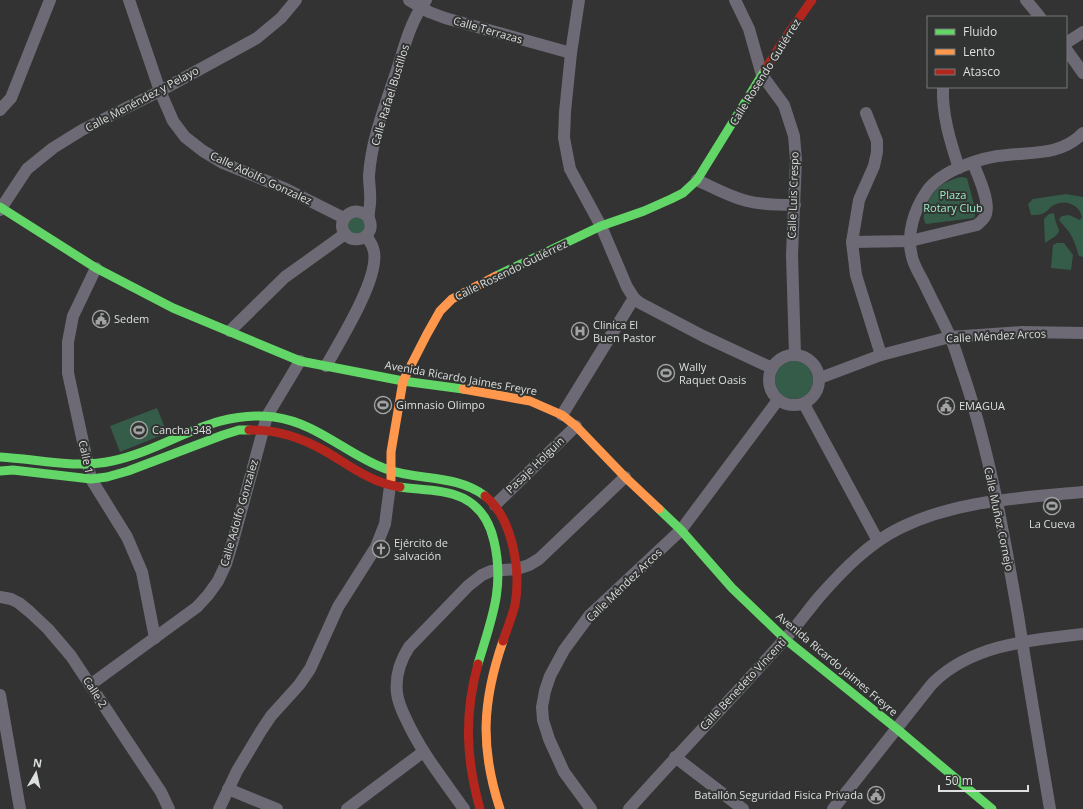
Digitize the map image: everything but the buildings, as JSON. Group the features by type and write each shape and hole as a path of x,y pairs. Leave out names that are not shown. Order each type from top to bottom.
{"street":[{"path":"0,110 11,98 50,0"},
{"name":"Calle Adolfo Gonzalez","path":"129,0 160,91 173,121 185,137 203,151 223,163 286,189 344,218"},
{"name":"Calle Menéndez y Pelayo","path":"0,208 27,169 53,148 82,130 160,91 257,38 281,18 296,0"},
{"name":"Calle Terrazas","path":"408,0 423,4 429,12 446,18 571,53"},
{"path":"579,0 571,53 564,119 564,138 570,169 601,226 627,287 634,298 640,303 703,336 772,368"},
{"name":"Calle Luis Crespo","path":"735,0 749,28 762,75 784,106 794,136 796,160 792,255 795,355"},
{"name":"Calle Rosendo Gutiérrez","path":"219,809 236,771 271,716 310,669 338,607 376,547 385,524 389,504 391,452 403,381 440,311 452,299 471,288 601,226 644,211 683,193 698,180 783,41 812,0"},
{"path":"1026,0 1039,16"},
{"name":"Calle Rafael Bustillos","path":"369,218 370,176 373,150 379,124 413,22 423,4"},
{"path":"1067,42 1083,32"},
{"path":"1067,50 1083,73"},
{"path":"943,88 944,115 949,138 959,168"},
{"path":"866,113 878,141 877,152 874,166 859,200 852,242 856,275 881,355"},
{"name":"Calle Muñoz Cornejo","path":"1050,809 1009,565 978,417 950,337 912,258 910,241 914,216 920,202 928,189 938,179 959,168 1004,155 1057,150 1068,145 1083,133"},
{"path":"852,242 910,241 977,225 984,219 987,212 987,201 973,163"},
{"path":"698,180 733,197 747,201 775,205 795,205"},
{"name":"Avenida Ricardo Jaimes Freyre","path":"0,208 96,268 172,308 300,361 403,381 530,400 562,415 576,426 625,477 681,530 732,588 785,639 897,729 992,809"},
{"path":"354,211 363,212 369,218 371,226 366,236 358,240 345,234 342,226 344,218 347,215 354,211"},
{"path":"230,331 285,277 345,234"},
{"path":"326,366 367,290 372,276 375,254 366,236"},
{"name":"Calle 1","path":"96,268 73,316 68,342 68,373 91,479 127,537 142,572 155,638"},
{"path":"562,415 634,298"},
{"name":"Calle Méndez Arcos","path":"820,378 881,355 950,337 1022,332 1083,333"},
{"path":"795,355 809,359 814,364 820,378 819,385 814,396 804,404 791,406 778,400 773,395 769,382 769,375 772,368 782,358 795,355"},
{"name":"Calle Adolfo Gonzalez","path":"90,685 197,607 218,581 226,564 233,541 267,416 300,361"},
{"name":"Calle Méndez Arcos","path":"591,809 564,772 549,739 543,720 542,707 550,676 564,650 589,616 681,530 778,400"},
{"path":"804,404 878,541"},
{"path":"0,457 87,465 112,461 223,420 246,416 267,416 289,420 311,427 364,458 391,471 412,476 450,480 468,486 482,493 495,504 504,518 517,569 514,608 499,652 488,697 484,725 487,762 493,790 500,809"},
{"name":"Pasaje Holguin","path":"495,504 576,426"},
{"path":"0,471 26,471 91,479 108,477 234,432 252,429 263,430 301,439 320,448 362,474 390,486 462,497 472,504 486,518 489,524 500,570 499,592 494,616 477,670 468,723 469,754 480,809"},
{"path":"464,809 423,752 400,706 396,680 400,663 409,647 468,586 482,574 491,571 517,569 529,565 539,559 625,477"},
{"name":"Calle Benedeto Vincenti","path":"629,809 675,757 785,639 820,596 851,563 878,541 900,528 939,513 996,500 1083,492"},
{"name":"Calle 2","path":"0,597 11,599 19,603 48,629 71,656 161,792 169,809"},
{"path":"833,809 935,682 951,669 983,652 1001,646 1022,641 1083,634"},
{"path":"0,695 20,809"},
{"path":"347,809 423,752"},
{"path":"675,757 743,809"},
{"path":"228,789 277,809"}],"green space":[{"name":"Plaza Rotary Club","path":"961,177 967,178 976,212 974,218 926,224 924,220 924,211 933,193 945,183"},
{"path":"1066,194 1083,197 1083,257 1079,256 1072,237 1059,219 1062,216 1069,215 1080,220 1082,217 1075,206 1067,203 1058,203 1042,214 1031,215 1028,204 1033,199"},
{"path":"1054,213 1059,230 1056,235 1045,243 1044,219 1049,214"},
{"path":"361,216 367,227 359,236 347,230 348,220"},
{"path":"1057,243 1064,243 1073,255 1071,270 1051,268 1053,245"},
{"path":"790,361 798,361 805,364 810,369 813,380 810,391 805,396 798,399 790,399 783,396 778,391 775,384 775,376 778,369 783,364"},
{"name":"Cancha 348","path":"157,408 167,433 120,452 110,426"}],"traffic: fast":[{"path":"496,276 601,226 644,211 683,193 697,180 765,70"},
{"path":"0,207 96,268 173,308 300,361 403,381 463,389"},
{"path":"0,457 70,464 112,461 152,448 210,424 251,416 274,417 290,420 318,432 358,456 386,469 398,473 462,484 485,496"},
{"path":"0,471 13,470 91,479 107,477 128,471 223,435 239,430 249,430"},
{"path":"400,487 440,491 463,498 480,511 490,528 497,558 497,589 492,618 478,664"},
{"path":"659,509 681,530 732,588 785,639 897,729 992,809"}],"traffic: slow":[{"path":"391,480 391,452 403,381 427,334 440,311 452,299 496,276"},
{"path":"463,389 530,401 562,415 576,426 625,477 659,509"},
{"path":"500,809 489,766 486,725 491,684 503,641"}],"traffic: jam":[{"path":"765,70 783,41 812,0"},
{"path":"249,430 269,431 298,438 325,451 370,478 379,482 400,487"},
{"path":"485,496 495,506 502,518 513,546 516,561 517,591 515,605 503,641"},
{"path":"478,664 470,701 468,737 475,791 480,809"}],"place":[{"name":"Sedem","path":"101,319"},
{"name":"Clinica El Buen Pastor","path":"580,331"},
{"name":"Wally Raquet Oasis","path":"666,373"},
{"name":"Gimnasio Olimpo","path":"383,405"},
{"name":"EMAGUA","path":"946,406"},
{"name":"Cancha 348","path":"139,430"},
{"name":"La Cueva","path":"1052,506"},
{"name":"Ejército de salvación","path":"381,549"},
{"name":"Batallón Seguridad Fisica Privada","path":"876,795"}]}
